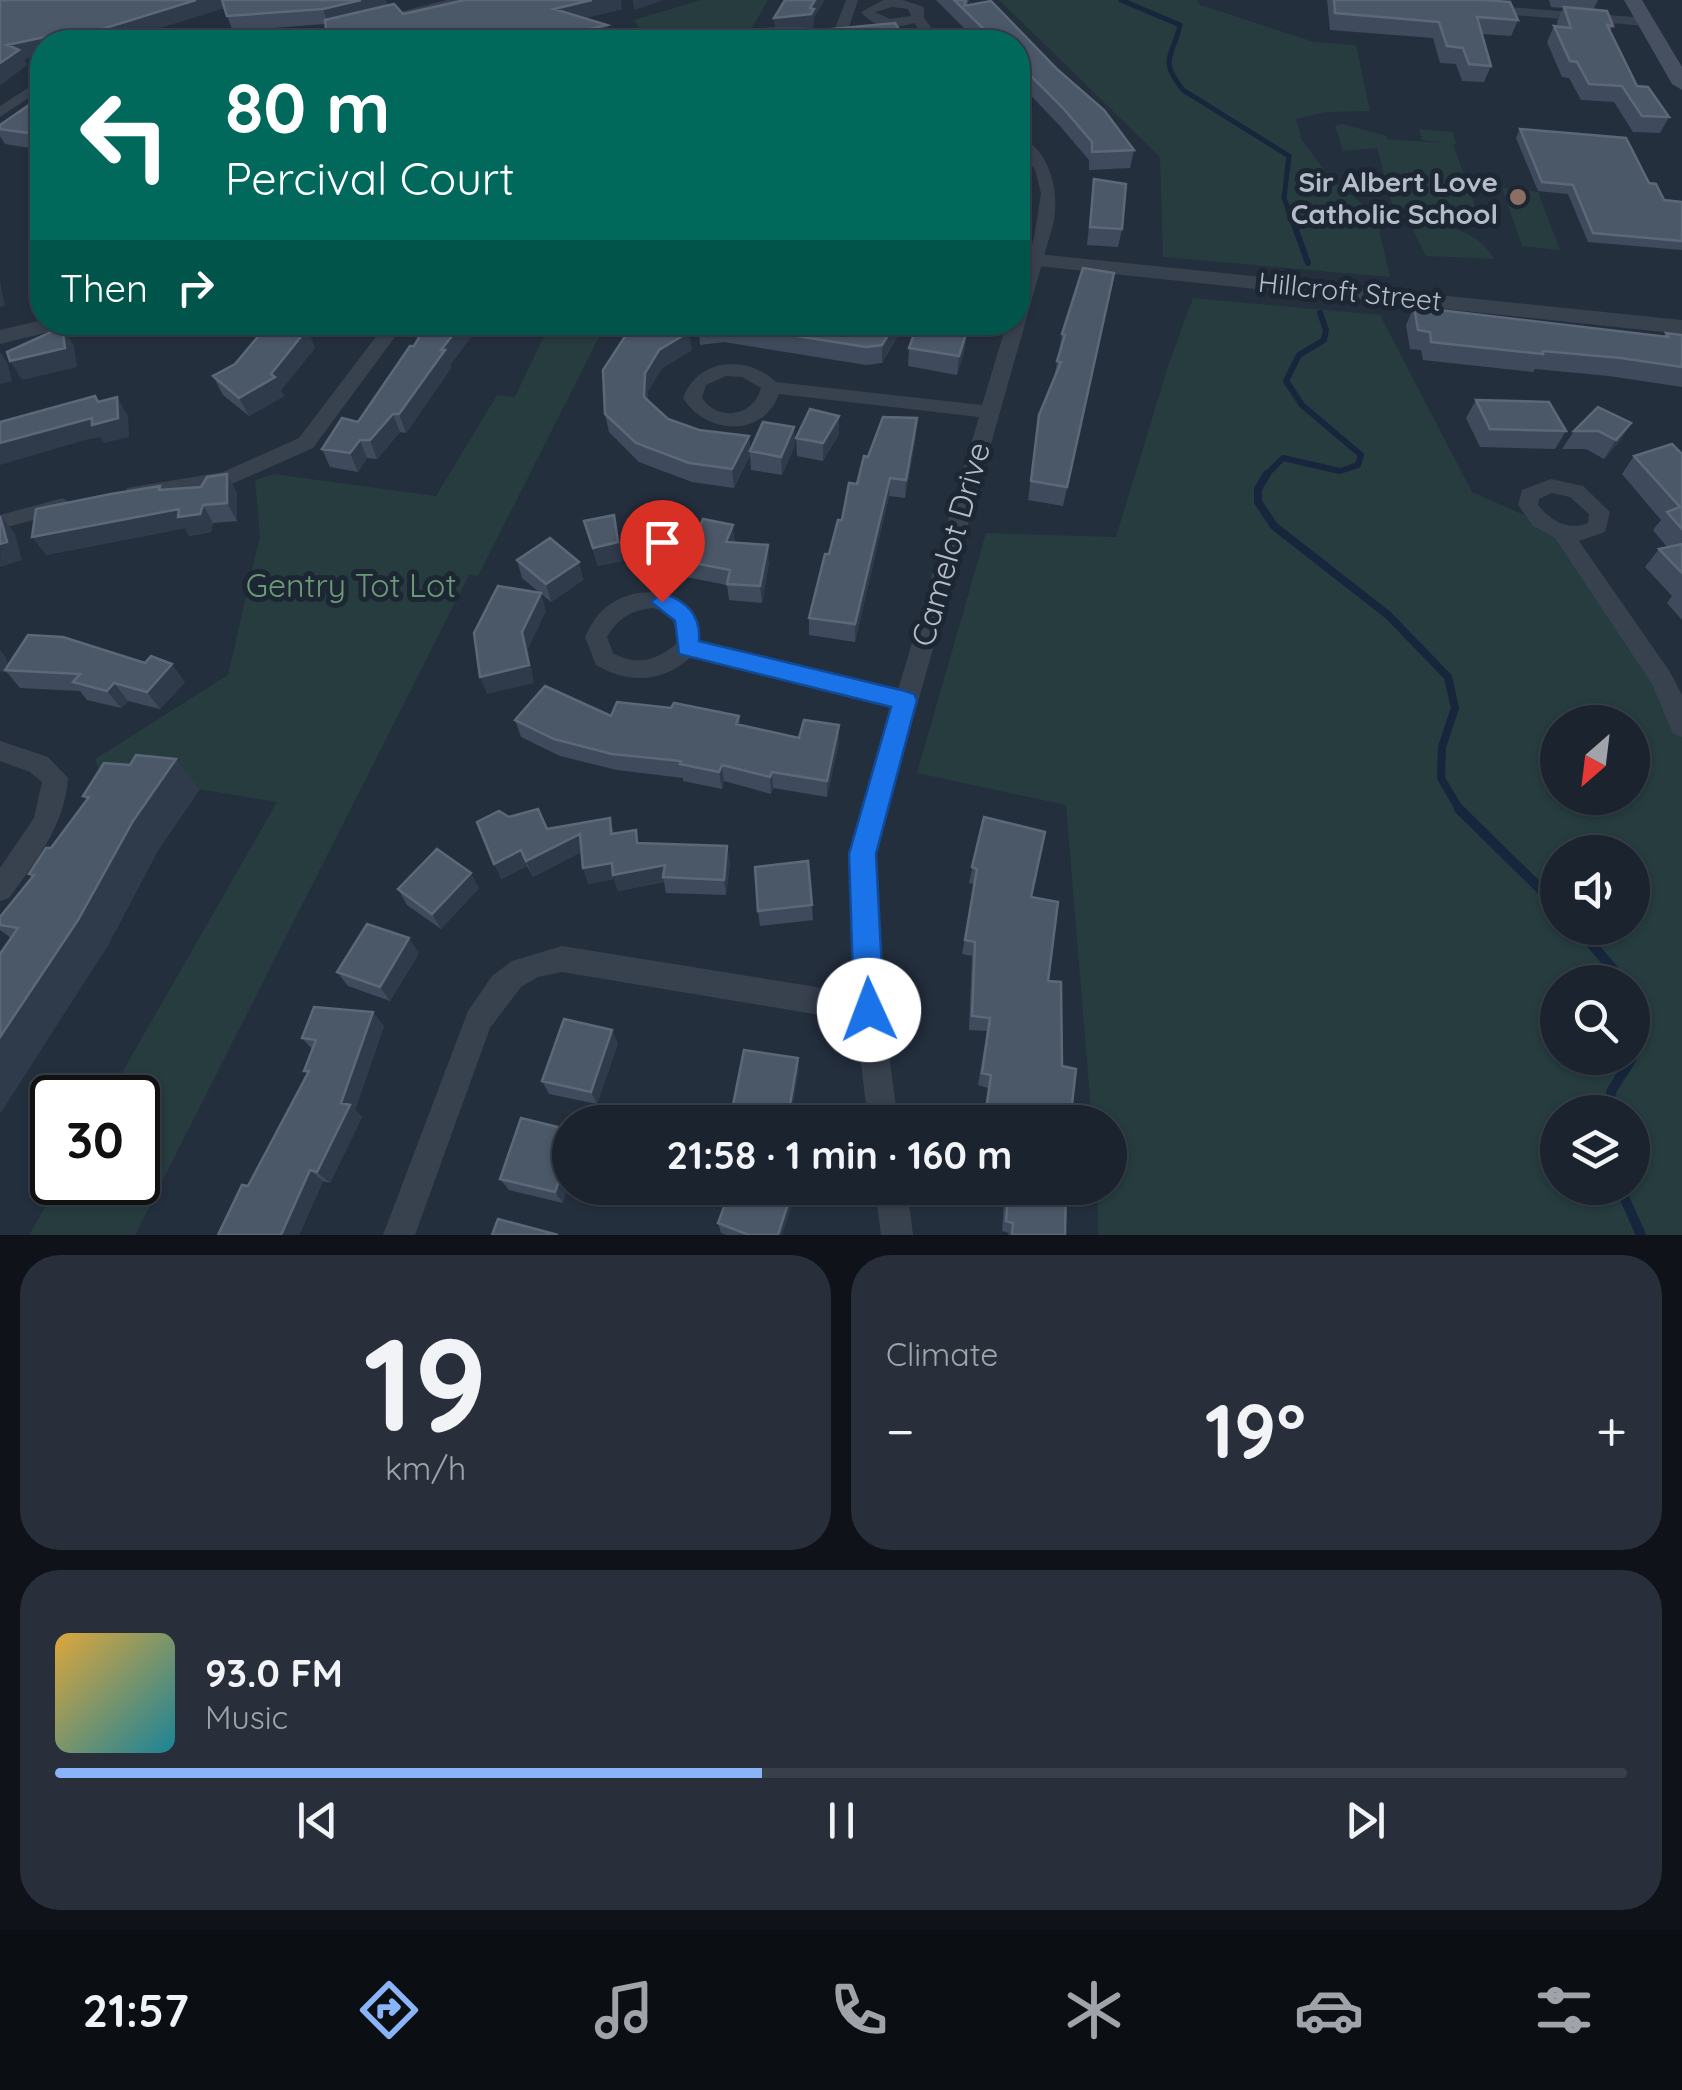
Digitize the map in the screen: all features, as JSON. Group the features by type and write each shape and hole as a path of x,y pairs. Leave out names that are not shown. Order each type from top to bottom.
{"main road":[{"path":"1633,0 1682,84"}],"street":[{"path":"360,23 427,4 464,0"},
{"path":"837,30 852,0"},
{"path":"890,23 868,15 873,2 909,3 919,10 917,18"},
{"path":"1470,8 1646,22"},
{"path":"879,30 890,23 917,18"},
{"path":"917,18 926,30"},
{"path":"0,114 30,92"},
{"name":"Camelot Drive","path":"1030,153 1040,164 1049,192 1030,247"},
{"name":"Hillcroft Street","path":"1030,259 1682,328"},
{"path":"0,337 30,330"},
{"path":"0,522 99,499 226,478 306,443 387,335"},
{"name":"Camelot Drive","path":"881,1105 869,1010 862,854 1012,335"},
{"path":"771,387 988,412"},
{"path":"1563,532 1600,593 1638,643 1682,727"},
{"path":"687,647 905,700"},
{"path":"0,751 39,764 55,778 56,799 46,823 0,888"},
{"path":"398,1235 478,1021 491,997 515,974 538,961 562,959 869,1010"},
{"path":"893,1205 897,1235"}],"green space":[{"path":"701,0 768,0 751,30 640,30 634,20"},
{"path":"999,0 1197,0 1200,5 1314,42 1356,45 1370,111 1326,112 1296,119 1302,140 1331,179 1376,215 1390,277 1163,257 1160,157"},
{"path":"1342,124 1387,139 1443,143 1422,140 1419,129 1453,132 1453,144 1478,214 1393,207 1377,148 1343,151 1335,126"},
{"path":"1502,188 1538,192 1560,250 1522,246"},
{"path":"1409,222 1445,226 1468,234 1494,259 1426,256"},
{"path":"1193,298 1380,315 1472,492 1563,532 1682,727 1682,1235 1098,1235 1098,1205 1127,1205 1127,1105 1091,1105 1066,805 917,773 986,533 1116,537"},
{"name":"Gentry Tot Lot","path":"544,335 600,335 478,576 469,575 160,1186 160,1075 121,1075 277,802 100,773 95,759 228,675 260,536 255,480 274,474 436,496 497,395 515,397"},
{"name":"Gentry Tot Lot","path":"46,1205 150,1205 135,1235 29,1235"}],"building":[{"path":"0,0 196,0 99,30 30,30 30,40 7,45 19,50 0,63"},
{"path":"222,0 361,0 323,9 227,16"},
{"path":"465,0 592,0 554,9 607,25 585,30 321,30 326,29 325,20 394,4 403,14"},
{"path":"785,0 815,0 810,8 814,9 811,14 774,18"},
{"path":"954,0 966,0 964,6 991,1 1019,30 985,30"},
{"path":"1334,0 1510,2 1518,20 1477,17 1491,66 1469,64 1463,48 1447,46 1439,22 1335,13"},
{"path":"1564,7 1607,11 1613,26 1607,25 1637,86 1648,87 1669,117 1642,116 1622,86 1589,84 1577,62 1570,61 1554,26 1571,28"},
{"path":"895,23 899,30 821,30"},
{"path":"1030,41 1104,110 1134,150 1092,152 1092,142 1030,75"},
{"path":"30,104 27,133 0,129 0,125"},
{"path":"1520,129 1626,138 1649,183 1656,184 1664,200 1682,202 1682,241 1593,233 1573,185 1542,182"},
{"path":"1094,179 1126,184 1122,229 1090,227"},
{"path":"1083,268 1114,273 1067,487 1031,481 1039,415 1061,362 1057,361 1065,335 1062,334"},
{"path":"1414,307 1668,337 1666,333 1682,335 1682,367 1431,342 1430,332 1418,330"},
{"path":"44,335 63,335 65,348 10,361 7,352"},
{"path":"259,335 302,335 271,374 275,377 239,398 213,376 235,364"},
{"path":"420,335 453,335 399,414 393,414 370,440 360,440 350,453 322,449 342,418 358,422 410,346"},
{"path":"626,335 684,335 659,350 645,373 644,397 668,419 699,430 749,436 732,469 689,463 636,443 605,414 603,370"},
{"path":"791,335 888,335 882,345 866,347"},
{"path":"914,335 966,335 959,356 909,348"},
{"path":"95,396 98,402 117,397 118,418 92,425 92,418 0,443 0,422"},
{"path":"1476,400 1549,402 1566,431 1490,429"},
{"path":"1598,407 1631,423 1616,440 1598,431 1574,431"},
{"path":"810,409 839,416 823,443 796,438"},
{"path":"883,417 917,418 906,480 890,478 855,624 809,618 825,554 829,554 838,520 842,520 849,483 857,484 864,456 868,457"},
{"path":"763,422 794,427 781,457 750,451"},
{"path":"1672,444 1682,454 1682,529 1667,512 1680,507 1634,456"},
{"path":"227,474 227,503 203,505 200,514 178,517 179,509 32,537 36,509 160,486 159,490 201,487 207,477"},
{"path":"657,514 701,524 703,519 733,525 726,542 768,545 760,586 727,584 730,570 684,561 692,544 647,541"},
{"path":"614,515 618,542 593,548 584,521"},
{"path":"0,516 7,542 0,544"},
{"path":"550,538 579,562 546,584 517,560"},
{"path":"1682,544 1682,573 1659,549"},
{"path":"498,586 541,593 522,632 529,665 480,677 474,633"},
{"path":"28,635 63,637 145,663 151,656 172,664 147,692 114,683 107,691 73,682 80,674 5,670"},
{"path":"545,686 611,716 617,702 671,708 674,703 739,716 736,724 799,738 804,720 839,725 827,781 772,772 770,777 722,765 719,772 680,764 681,761 612,754 554,739 515,720"},
{"path":"136,755 176,759 133,821 78,920 0,1037 0,954 18,928 0,925 0,917 34,875 29,874 46,848 51,848 89,797 83,796 104,763 130,765"},
{"path":"538,809 547,829 610,818 611,834 636,830 637,843 727,846 724,880 663,877 665,865 613,875 612,863 583,868 580,834 526,861 521,850 494,864 477,822 499,811 509,817"},
{"path":"984,817 1045,832 1031,897 1058,902 1048,981 1061,982 1062,1066 1076,1069 1072,1105 987,1105 991,1075 982,1073 990,1018 972,1016 975,942 965,940 977,869 972,867"},
{"path":"437,849 471,873 432,914 398,889"},
{"path":"808,861 812,905 758,911 755,867"},
{"path":"367,924 409,938 380,987 337,972"},
{"path":"314,1007 373,1012 341,1103 350,1105 317,1172 310,1170 281,1235 218,1235 242,1185 248,1186 309,1071 304,1071 316,1040 302,1038"},
{"path":"564,1019 612,1030 591,1092 542,1081"},
{"path":"744,1050 798,1058 790,1105 733,1105"},
{"path":"521,1118 552,1126 552,1191 500,1179"},
{"path":"725,1205 788,1205 778,1235 749,1235 718,1223"},
{"path":"1007,1205 1066,1205 1065,1235 1012,1235 1013,1223 1006,1221"},
{"path":"498,1219 558,1235 492,1235"}],"waterway":[{"path":"1121,0 1180,25 1169,64 1183,90 1289,156 1284,198 1289,211"},
{"path":"1288,208 1308,263"},
{"path":"1267,474 1283,458 1340,471 1358,465 1361,455 1302,405 1286,381 1299,355 1324,340 1326,330 1320,313"},
{"path":"1267,474 1258,489 1258,502 1274,526 1388,615 1448,677 1455,708 1442,747 1441,778 1460,810"},
{"path":"1460,810 1540,888"},
{"path":"1592,945 1610,965"},
{"path":"1611,1095 1621,1075"},
{"path":"1628,1205 1641,1235"}],"place":[{"name":"Sir Albert Love Catholic School","path":"1518,197"}],"route":[{"path":"662,602 684,615 689,625 687,647 905,700 862,854 869,1010"}]}
